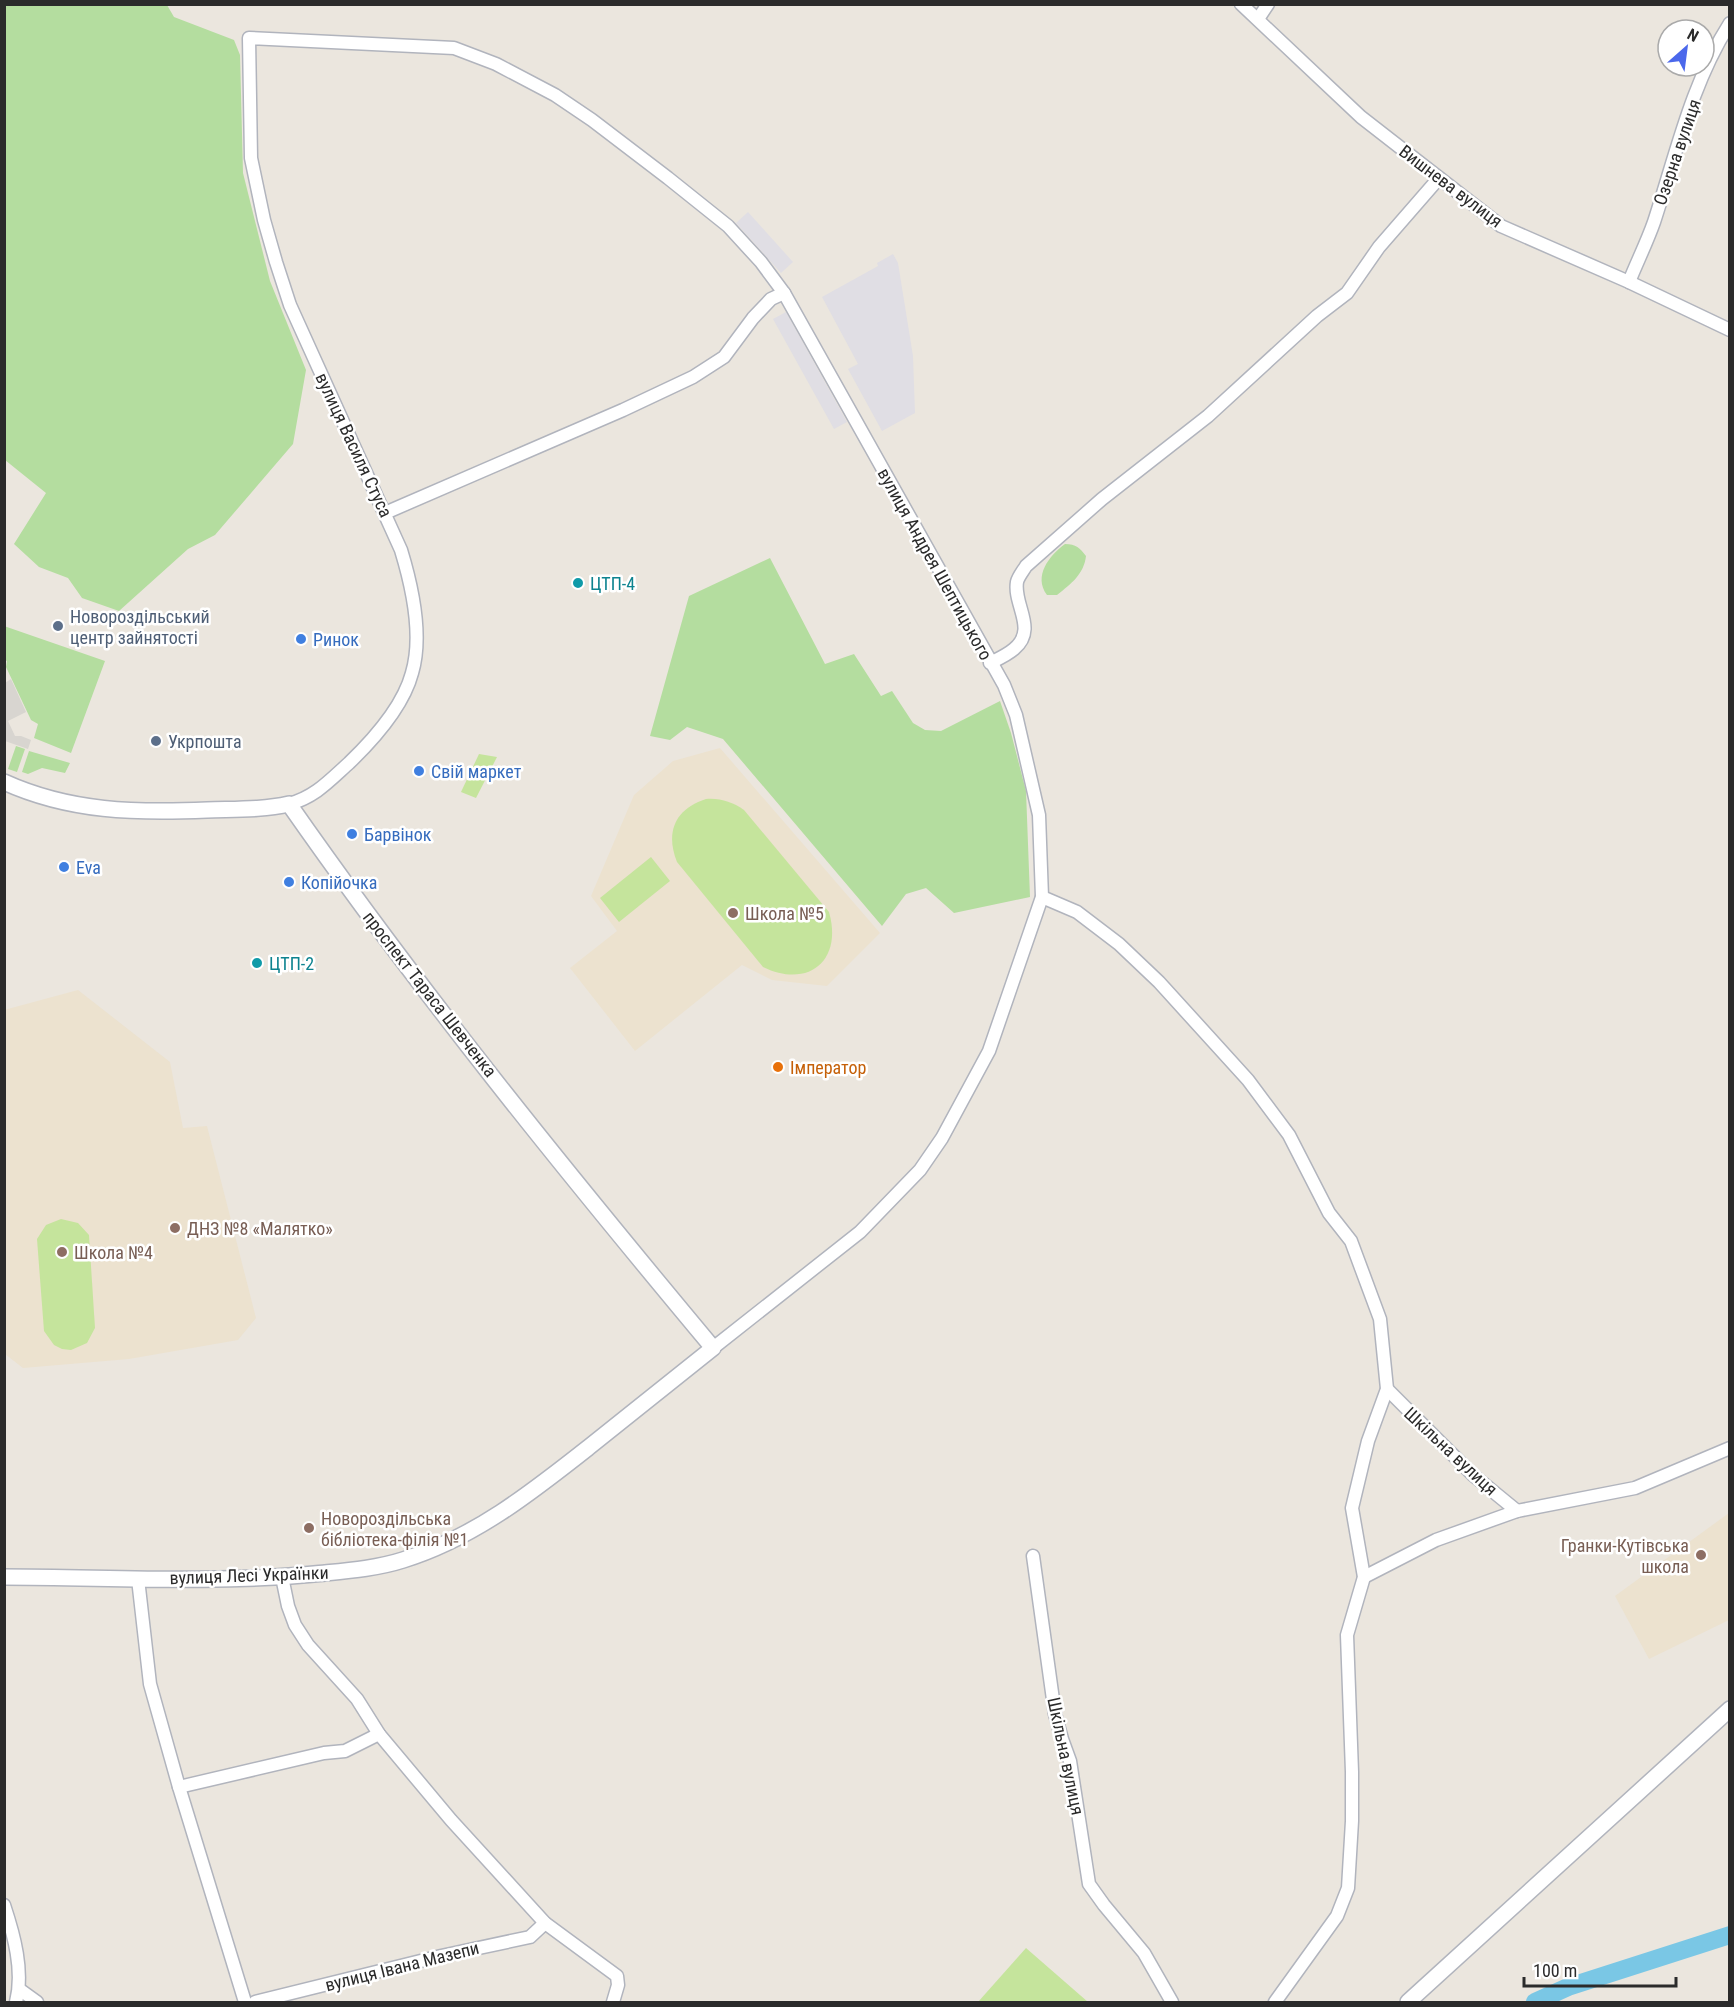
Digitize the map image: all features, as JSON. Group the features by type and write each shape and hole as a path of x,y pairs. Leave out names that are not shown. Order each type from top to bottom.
{"street":[{"name":"Вишнева вулиця","path":"1241,4 1361,117 1501,226 1629,282 1730,330"},
{"path":"1258,19 1268,4"},
{"name":"Озерна вулиця","path":"1629,282 1653,224 1683,125 1719,40 1730,23"},
{"name":"вулиця Андрея Шептицького","path":"249,38 454,48 496,64 555,95 592,120 728,226 761,262 784,293 1004,685 1016,715 1039,815 1042,897 988,1051 942,1138 920,1170 860,1232 714,1348"},
{"name":"вулиця Василя Стуса","path":"249,38 251,158 264,219 290,305 385,513 409,574 416,646 413,671 406,691 393,712 355,757 311,797 289,804"},
{"path":"990,663 1015,649 1025,633 1026,625 1017,580 1026,566 1102,499 1208,416 1317,316 1347,293 1379,247 1439,178"},
{"path":"385,513 623,410 693,377 724,357 753,318 771,299 784,293"},
{"path":"4,782 63,802 113,811 152,813 259,809 289,804"},
{"name":"проспект Тараса Шевченка","path":"289,804 366,913 441,1010 580,1187 714,1348"},
{"name":"Шкільна вулиця","path":"1042,897 1077,912 1119,944 1159,982 1248,1080 1289,1135 1329,1213 1351,1240 1380,1319 1387,1389 1368,1441 1352,1508 1364,1576 1347,1635 1352,1772 1348,1888 1337,1916 1275,2002"},
{"name":"вулиця Лесі Українки","path":"4,1577 139,1583 282,1577 343,1571 402,1561 471,1531 538,1487 714,1348"},
{"name":"Шкільна вулиця","path":"1387,1389 1473,1475 1516,1511"},
{"name":"Шкільна вулиця","path":"1364,1576 1436,1540 1516,1511 1635,1488 1730,1448"},
{"name":"Шкільна вулиця","path":"1033,1556 1055,1714 1070,1761 1089,1884 1144,1953 1172,2002"},
{"path":"282,1577 292,1615 308,1645 357,1699 379,1734 451,1820 545,1923 617,1976 618,1985 613,2002"},
{"path":"139,1583 150,1684 245,2002"},
{"path":"1408,2002 1730,1709"},
{"path":"179,1787 324,1753 345,1751 379,1734"},
{"path":"4,1905 18,1956 20,1989 16,2002"},
{"name":"вулиця Івана Мазепи","path":"255,2002 441,1956 530,1937 545,1923"},
{"path":"20,1989 37,2002"}],"shaded area":[{"path":"748,212 793,262 781,273 736,223"},
{"path":"893,254 898,263 913,356 915,413 882,431 848,369 858,364 822,297 878,266 877,263"},
{"path":"786,312 847,422 834,429 773,319"},
{"path":"11,679 26,712 8,721 15,736 31,740 28,749 5,741 5,683"},
{"name":"Школа №5","path":"720,748 880,933 827,986 772,980 742,965 635,1051 570,968 617,931 591,896 634,795 673,761"},
{"path":"78,990 170,1062 183,1128 207,1126 256,1318 238,1340 129,1359 23,1368 5,1354 4,1010"},
{"name":"Гранки-Кутівська школа","path":"1729,1513 1729,1620 1649,1659 1615,1596"}],"green space":[{"path":"4,5 167,5 174,17 234,40 240,55 243,173 270,281 306,370 293,444 215,535 188,549 119,611 82,598 68,578 39,567 14,544 46,493 5,460"},
{"path":"1065,544 1075,546 1086,556 1083,568 1076,578 1057,595 1047,595 1043,588 1042,574 1053,554"},
{"path":"770,558 825,664 854,654 881,696 892,691 913,723 925,730 941,731 1000,701 1026,791 1030,897 954,913 926,888 906,894 882,926 723,739 687,727 670,740 650,736 689,596"},
{"path":"4,626 105,661 71,753 34,738 38,724 31,720 6,667"},
{"path":"16,746 25,749 17,772 8,769"},
{"path":"29,751 70,763 65,773 42,768 28,774 22,772"},
{"path":"479,754 497,757 476,798 461,792"},
{"path":"706,799 726,801 744,810 829,912 832,929 831,944 826,957 818,966 794,975 779,973 763,967 677,862 672,841 675,823 687,809"},
{"path":"651,857 670,881 619,922 600,898"},
{"path":"61,1219 78,1223 89,1235 95,1328 87,1343 71,1350 54,1345 44,1331 37,1239 46,1225"},
{"path":"1026,1948 1088,2002 978,2002"}],"waterway":[{"path":"1535,2002 1568,1987 1730,1935"}],"place":[{"name":"ЦТП-4","path":"578,583"},
{"name":"Новороздільський центр зайнятості","path":"58,626"},
{"name":"Ринок","path":"301,639"},
{"name":"Укрпошта","path":"156,741"},
{"name":"Свiй маркет","path":"419,771"},
{"name":"Барвінок","path":"352,834"},
{"name":"Eva","path":"64,867"},
{"name":"Копійочка","path":"289,882"},
{"name":"Школа №5","path":"733,913"},
{"name":"ЦТП-2","path":"257,963"},
{"name":"Імператор","path":"778,1067"},
{"name":"ДНЗ №8 «Малятко»","path":"175,1228"},
{"name":"Школа №4","path":"62,1252"},
{"name":"Новороздільська бібліотека-філія №1","path":"309,1528"},
{"name":"Гранки-Кутівська школа","path":"1701,1555"}]}
